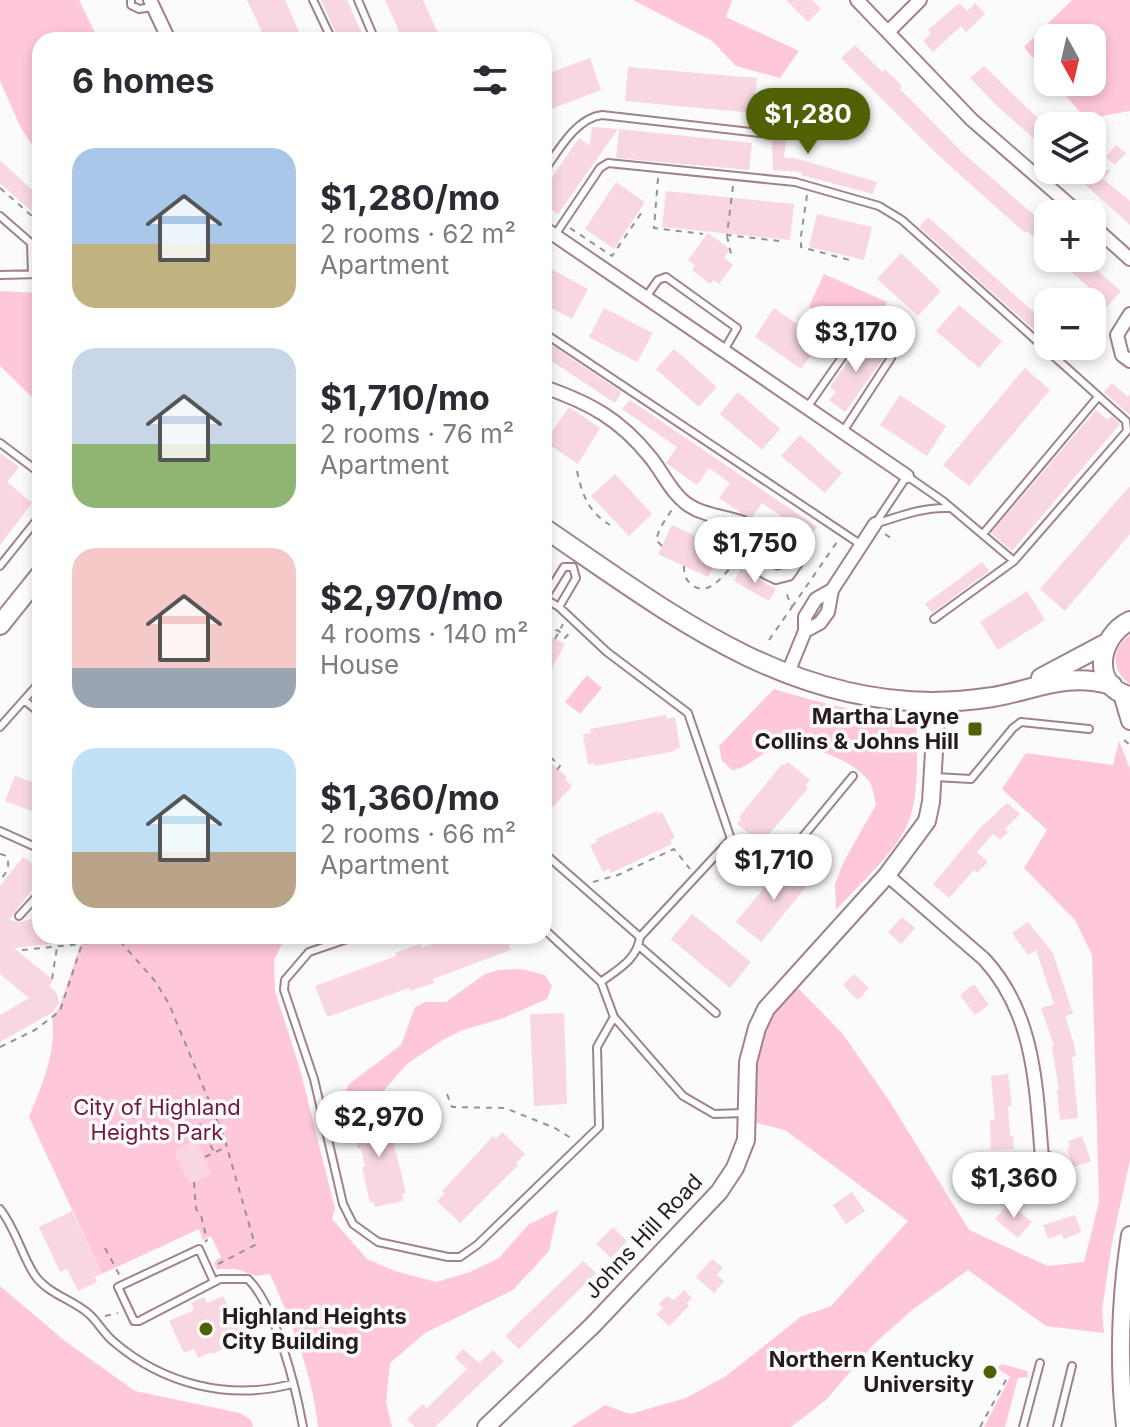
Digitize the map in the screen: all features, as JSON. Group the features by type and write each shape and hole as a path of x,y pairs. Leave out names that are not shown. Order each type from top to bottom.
{"main road":[{"path":"552,536 577,560 704,635 787,675 835,690 862,696 937,702 980,698 1068,679 1088,679 1121,692"},
{"path":"0,625 32,585"},
{"path":"1019,691 1105,644 1114,631 1130,620"},
{"path":"1105,644 1103,662 1121,692"}],"street":[{"path":"857,0 974,121 1064,200"},
{"path":"888,32 920,0"},
{"path":"151,4 165,32"},
{"path":"552,234 907,476"},
{"path":"1106,238 1130,259"},
{"path":"1130,314 1117,335 1122,355 1130,361"},
{"path":"552,390 581,400 601,412 649,455 690,507 743,523 748,532"},
{"path":"787,675 805,631 805,617 816,599 832,590 875,524"},
{"path":"771,530 796,545 799,558 788,574 780,577 750,563 742,542 748,532 771,530"},
{"path":"1121,692 1130,721"},
{"name":"Johns Hill Road","path":"486,1427 592,1326 719,1192 735,1168 746,1140 748,1062 757,1028 766,1009 887,875 927,821 937,702"},
{"path":"887,875 984,959 1013,1000 1026,1032 1034,1068 1042,1158"},
{"path":"1125,1427 1125,1364 1120,1320 1130,1235"}],"lane":[{"path":"131,0 131,5 139,9 151,4"},
{"path":"313,0 328,32"},
{"path":"358,0 372,32"},
{"path":"552,159 591,116 768,134"},
{"path":"552,230 563,223 600,168 608,163 809,186 879,206 902,220 1126,421 1127,431 1014,561 934,619"},
{"path":"0,216 31,243 32,249"},
{"path":"0,275 32,274"},
{"path":"645,298 658,280 666,277 737,328 723,352"},
{"path":"806,409 857,336"},
{"path":"552,338 862,545"},
{"path":"842,433 891,358"},
{"path":"983,534 1098,397"},
{"path":"0,443 32,467"},
{"path":"875,524 907,476 1014,561"},
{"path":"875,524 934,508 951,508"},
{"path":"0,566 32,526"},
{"path":"552,586 564,567 577,560"},
{"path":"559,607 576,578 577,560"},
{"path":"552,603 607,652 688,713 731,839 742,850 779,850 796,845 853,776"},
{"path":"0,727 32,691"},
{"path":"24,700 32,706"},
{"path":"933,777 971,779 1021,722 1089,729"},
{"path":"0,831 32,845"},
{"path":"601,982 629,962 639,946 640,937 731,839"},
{"path":"552,860 640,937"},
{"path":"19,916 32,902"},
{"path":"552,936 601,982 614,1017 683,1096 714,1114 748,1113"},
{"path":"332,944 309,952 285,980 284,990 314,1079 343,1204 353,1224 378,1242 436,1256 460,1257 477,1245 599,1127 597,1047 614,1017"},
{"path":"639,946 716,1013"},
{"path":"0,1209 34,1275 47,1288 92,1317 112,1341 164,1375 224,1391 270,1390 292,1384"},
{"path":"214,1282 199,1249 118,1287 134,1321 139,1321 214,1282 236,1277 248,1279 257,1289 272,1318 303,1427"},
{"path":"1023,1427 1040,1363"},
{"path":"1057,1427 1072,1366"}],"path":[{"path":"659,168 654,228 703,234"},
{"path":"731,254 727,235 735,177"},
{"path":"809,186 801,247 853,261"},
{"path":"0,188 32,216"},
{"path":"563,223 612,256 642,212"},
{"path":"727,235 779,241"},
{"path":"577,471 583,497 596,517 610,525"},
{"path":"662,546 656,540 660,528 680,497"},
{"path":"769,640 844,533"},
{"path":"684,566 684,575 692,585 701,589 710,588 744,553"},
{"path":"780,577 792,607"},
{"path":"555,639 568,616"},
{"path":"552,629 565,638 578,625"},
{"path":"1124,740 1130,745"},
{"path":"552,759 560,766 556,771"},
{"path":"582,887 597,879 618,875 674,849 696,876"},
{"path":"0,853 7,856 9,862 0,880"},
{"path":"0,1047 35,1030 60,1011 82,944 22,950"},
{"path":"122,944 155,981 169,1004 227,1147 255,1245 208,1269"},
{"path":"52,979 57,946"},
{"path":"447,1094 452,1107 505,1108 555,1128 581,1145"},
{"path":"194,1113 214,1152"},
{"path":"205,1157 227,1147"},
{"path":"194,1182 196,1209 201,1215 207,1240 199,1249"},
{"path":"105,1248 124,1284"},
{"path":"92,1317 112,1315 128,1308"},
{"path":"980,1427 1007,1378"}],"green space":[{"path":"0,0 79,0 95,32 32,32 32,145 0,81"},
{"path":"633,0 732,0 726,17 799,51 780,78 736,66 712,41"},
{"path":"1072,0 1130,0 1130,111 1106,115 1106,112 1080,112 1066,96 1106,96 1106,24 1047,24"},
{"path":"1034,37 1034,59 1024,47"},
{"path":"824,274 887,302 872,336 809,307"},
{"path":"0,291 32,293 32,397 0,366"},
{"path":"1130,635 1130,684 1119,673 1116,660 1119,646"},
{"path":"587,675 602,688 580,714 565,702"},
{"path":"774,689 845,708 917,719 916,781 913,806 905,830 888,854 836,910 835,884 844,861 876,805 869,781 839,759 800,747 771,750 732,770 722,761 719,746"},
{"path":"1119,741 1130,769 1130,1160 1112,1243 1102,1310 1104,1333 1046,1326 968,1270 912,1310 875,1343 826,1400 791,1427 571,1427 605,1405 630,1414 686,1398 726,1376 802,1316 831,1306 908,1221 785,1130 753,1122 758,1049 769,1018 794,984 842,1033 890,1102 969,1230 1048,1266 1084,1262 1099,1202 1092,955 1075,920 1024,868 1047,830 1002,789 1026,753 1113,765"},
{"name":"City of Highland Heights Park","path":"81,944 282,944 274,960 275,991 300,1069 335,1209 332,1219 367,1259 395,1271 436,1282 470,1272 499,1258 528,1225 558,1210 549,1251 513,1290 425,1333 390,1363 386,1402 392,1427 318,1427 306,1368 270,1274 257,1276 236,1269 216,1269 214,1262 221,1257 211,1236 203,1240 199,1229 102,1274 29,1117 50,1055 52,1017 59,1008"},
{"path":"522,969 545,975 552,986 547,999 444,1039 407,1064 377,1098 349,1102 344,1096 349,1084 401,1045 415,1007 425,1002 446,1002 485,974"},
{"path":"0,1286 65,1341 135,1391 240,1413 251,1420 253,1427 0,1427"},
{"path":"1002,1364 1027,1371 1028,1377 1018,1378 1005,1427 984,1427 1010,1377 997,1368"}],"building":[{"path":"247,0 285,0 299,32 262,32"},
{"path":"321,0 347,0 361,32 335,32"},
{"path":"385,0 423,0 437,32 399,32"},
{"path":"786,0 812,0 821,9 808,22"},
{"path":"959,3 967,11 975,3 985,14 966,32 961,26 933,52 923,41 931,34 928,30"},
{"path":"855,45 882,72 885,69 902,86 900,89 963,153 1034,215 1034,237 1027,231 1025,233 938,155 841,58"},
{"path":"590,58 601,90 552,108 552,72"},
{"path":"984,66 1034,114 1034,139 997,106 970,78"},
{"path":"628,67 757,78 753,113 625,101"},
{"path":"778,92 791,93 784,158 794,158 877,182 873,194 801,175 802,172 773,170 772,148"},
{"path":"592,127 618,129 558,214 552,210 552,177 579,138 590,146"},
{"path":"619,129 752,143 749,170 616,158"},
{"path":"1116,145 1126,153 1115,165 1106,157"},
{"path":"0,160 32,190 32,212 0,183"},
{"path":"1106,181 1130,201 1130,225 1106,200 1085,184 1106,184"},
{"path":"616,182 645,202 614,249 585,229"},
{"path":"666,191 794,204 790,240 662,227"},
{"path":"817,214 872,227 864,260 809,247"},
{"path":"928,217 1034,312 1034,329 919,227"},
{"path":"708,233 730,249 724,258 733,265 719,284 714,280 710,284 692,270 695,265 688,260"},
{"path":"901,253 941,291 918,316 877,279"},
{"path":"552,269 588,289 572,319 552,308"},
{"path":"1071,272 1099,272 1121,291 1106,308 1106,288 1090,288"},
{"path":"959,305 1002,341 979,368 936,331"},
{"path":"604,308 653,333 637,362 589,337"},
{"path":"774,308 821,341 801,369 755,337"},
{"path":"864,338 887,353 845,412 829,400 836,392 830,387"},
{"path":"552,345 621,392 615,403 552,361"},
{"path":"674,349 717,387 699,407 656,369"},
{"path":"1025,368 1050,390 969,486 943,465"},
{"path":"1112,383 1128,397 1130,394 1130,415 1104,392"},
{"path":"738,392 780,429 762,450 720,414"},
{"path":"900,395 946,426 927,456 880,425"},
{"path":"630,400 817,527 810,536 762,503 751,519 719,498 730,483 709,468 697,485 666,463 677,447 622,409"},
{"path":"569,407 600,428 578,464 552,447 552,432"},
{"path":"1096,410 1108,420 1111,416 1120,424 1012,551 991,533"},
{"path":"800,435 842,473 825,493 781,456"},
{"path":"0,453 19,467 7,482 32,503 0,545"},
{"path":"615,474 652,514 629,536 591,496"},
{"path":"1130,486 1130,534 1065,611 1040,589"},
{"path":"672,525 722,548 708,577 658,554"},
{"path":"982,562 989,571 932,613 925,604"},
{"path":"741,569 776,589 769,601 734,581"},
{"path":"1027,591 1045,620 998,650 980,622"},
{"path":"552,637 565,644 552,668"},
{"path":"666,715 666,719 675,717 680,748 595,766 594,763 588,764 583,734 591,733 590,729"},
{"path":"788,762 810,780 805,786 808,788 765,839 759,842 737,824 741,819 739,817 782,764 784,766"},
{"path":"552,764 572,786 552,806"},
{"path":"15,776 32,782 32,811 5,801"},
{"path":"1007,803 1020,814 1005,829 1008,832 1000,840 993,834 977,852 988,862 977,873 974,870 949,898 933,884 980,828"},
{"path":"657,811 658,814 662,812 675,838 670,840 672,844 611,873 609,869 603,872 590,845 597,842 596,839"},
{"path":"23,857 32,863 32,890 9,920 20,922 32,919 32,944 52,944 14,948 53,980 49,986 56,992 59,1002 53,1012 0,1042 0,1015 29,998 0,974 0,886"},
{"path":"786,861 811,881 761,942 736,922"},
{"path":"692,914 751,962 730,988 671,939"},
{"path":"902,917 915,928 901,944 888,932"},
{"path":"1028,922 1053,953 1073,1014 1065,1016 1076,1056 1072,1057 1078,1118 1060,1120 1054,1046 1041,1008 1054,1004 1036,950 1028,955 1012,933"},
{"path":"420,944 422,948 433,944 509,944 511,950 433,979 434,983 410,991 409,988 327,1017 315,986 396,956 395,953 411,947"},
{"path":"854,974 869,988 858,1000 843,985"},
{"path":"974,984 989,1005 975,1015 960,995"},
{"path":"564,1013 567,1104 534,1106 530,1014"},
{"path":"1008,1074 1012,1106 1008,1106 1010,1136 1013,1136 1014,1149 991,1150 990,1120 995,1120 991,1076"},
{"path":"194,1093 202,1110 189,1116 181,1099"},
{"path":"382,1110 384,1120 388,1120 406,1193 402,1194 403,1201 375,1207 374,1202 370,1203 353,1116"},
{"path":"502,1132 525,1154 516,1163 518,1165 460,1223 437,1201 445,1194 442,1191 493,1136 496,1139"},
{"path":"1082,1136 1091,1161 1074,1167 1067,1149 1070,1148 1068,1141"},
{"path":"196,1140 212,1174 190,1184 174,1151"},
{"path":"1005,1168 1008,1192 988,1193 987,1169"},
{"path":"852,1192 865,1211 846,1224 833,1205"},
{"path":"1009,1203 1032,1222 1018,1238 995,1219"},
{"path":"72,1211 102,1274 95,1277 97,1282 78,1291 67,1269 60,1272 39,1227"},
{"path":"1075,1215 1081,1232 1064,1239 1062,1234 1048,1239 1043,1225"},
{"path":"613,1227 627,1241 611,1258 596,1244"},
{"path":"712,1259 723,1268 717,1275 724,1281 714,1293 696,1277"},
{"path":"583,1261 596,1273 519,1349 505,1336"},
{"path":"684,1290 692,1298 687,1303 689,1306 669,1326 656,1314 663,1308 659,1304 667,1296 674,1300"},
{"name":"Highland Heights City Building","path":"223,1296 243,1338 213,1354 198,1358 194,1349 184,1353 169,1321 194,1310 191,1303 204,1297 207,1303"},
{"path":"463,1349 479,1363 493,1350 504,1361 435,1427 415,1427 407,1419 423,1404 427,1408 467,1369 455,1358"}],"place":[{"name":"Martha Layne Collins & Johns Hill","path":"975,729"},
{"name":"Highland Heights City Building","path":"206,1329"},
{"name":"Northern Kentucky University","path":"990,1372"}]}
